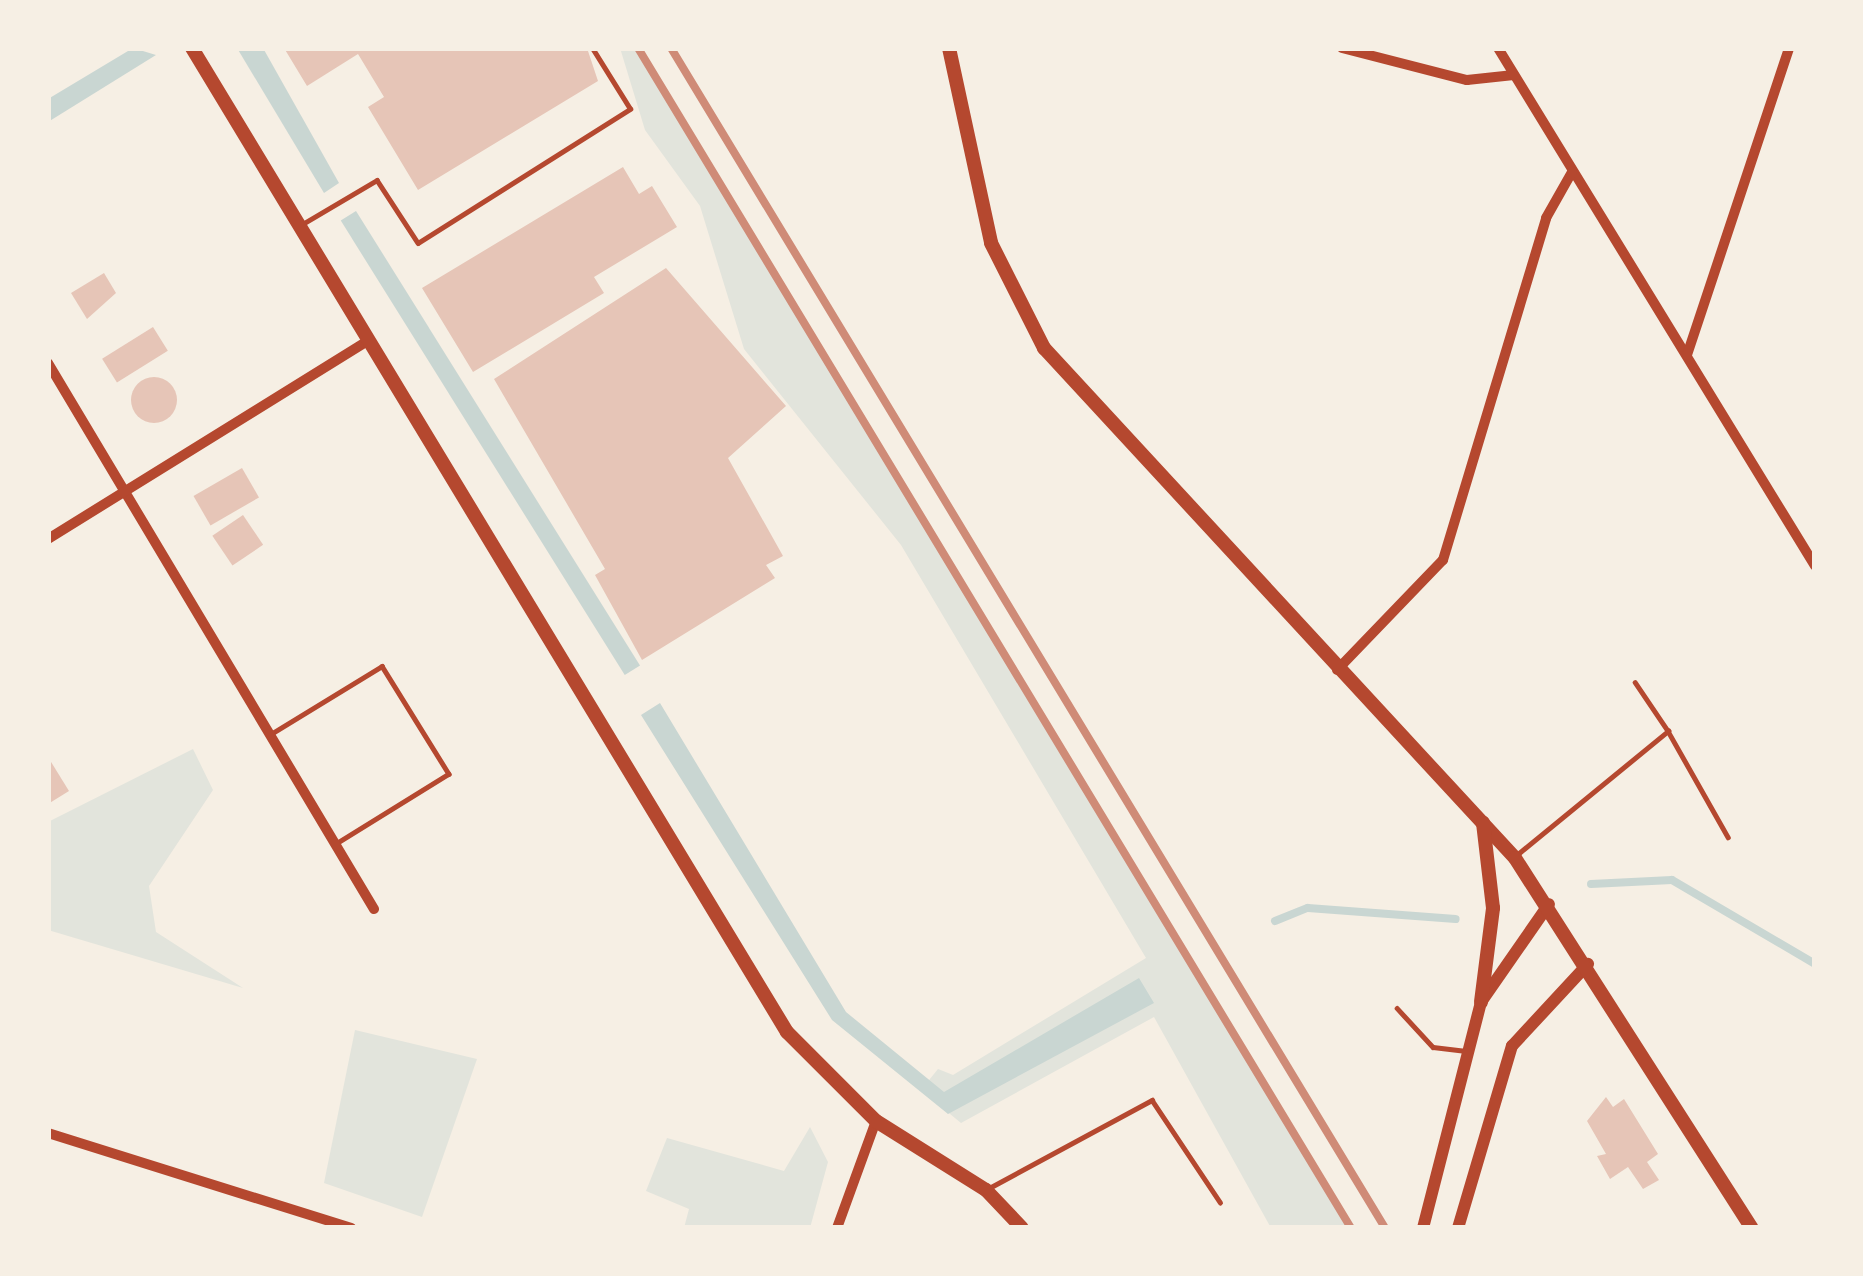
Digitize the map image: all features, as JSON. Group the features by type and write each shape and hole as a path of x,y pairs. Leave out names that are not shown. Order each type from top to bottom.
{"main road":[{"path":"192,48 366,343 787,1032 876,1121 986,1190 1022,1228"},
{"path":"949,48 991,243 1043,348 1515,857 1588,964 1752,1228"},
{"path":"1481,1003 1493,908 1483,818"}],"street":[{"path":"1342,48 1467,80 1514,75"},
{"path":"1498,48 1815,566"},
{"path":"1687,355 1789,48"},
{"path":"1337,670 1443,560 1546,218 1572,172"},
{"path":"48,539 366,343"},
{"path":"48,363 374,910"},
{"path":"1423,1228 1481,1003 1549,904"},
{"path":"1458,1228 1512,1046 1588,964"},
{"path":"837,1228 876,1121"},
{"path":"48,1133 352,1228"}],"lane":[{"path":"298,227 377,180 418,243 630,109 592,48"},
{"path":"271,734 382,666 448,774 336,844"},
{"path":"1634,682 1668,730 1728,837"},
{"path":"1515,857 1668,730"},
{"path":"1397,1008 1433,1047 1469,1052"},
{"path":"986,1190 1151,1100 1220,1202"}],"shaded area":[{"path":"133,48 156,55 48,122 48,99"},
{"path":"237,48 263,48 339,183 324,193"},
{"path":"620,48 637,48 1350,1228 1271,1228 1154,1017 961,1123 921,1090 938,1069 953,1075 1146,958 901,545 744,349 700,206 645,130"},
{"path":"356,211 640,666 625,675 341,221"},
{"path":"660,703 846,1012 944,1092 1139,978 1154,1003 948,1114 832,1020 641,715"},
{"path":"193,749 213,790 149,886 156,932 243,988 48,930 48,822"},
{"path":"355,1030 477,1059 422,1217 324,1183"},
{"path":"810,1127 828,1162 810,1228 684,1228 689,1209 646,1191 667,1138 784,1171"}],"building":[{"path":"284,48 587,48 598,81 418,190 368,107 384,97 358,54 307,86"},
{"path":"623,167 639,194 652,186 677,227 594,277 604,293 473,372 422,288"},
{"path":"666,268 786,406 728,458 783,556 766,565 775,578 642,660 595,575 605,569 494,379"},
{"path":"104,273 116,293 87,319 71,293"},
{"path":"153,327 168,351 117,383 102,359"},
{"path":"154,377 170,384 177,400 170,416 154,423 138,416 131,400 138,384"},
{"path":"242,468 259,497 211,525 194,496"},
{"path":"243,515 263,545 232,566 212,536"},
{"path":"48,757 69,791 48,804"},
{"path":"1606,1097 1613,1107 1624,1099 1658,1154 1647,1162 1659,1180 1643,1189 1628,1167 1610,1179 1597,1156 1606,1154 1587,1121"}],"waterway":[{"path":"1591,884 1672,880 1815,964"},
{"path":"1275,921 1308,908 1456,919"}],"railway":[{"path":"638,48 1351,1228"},
{"path":"671,48 1385,1228"}]}
